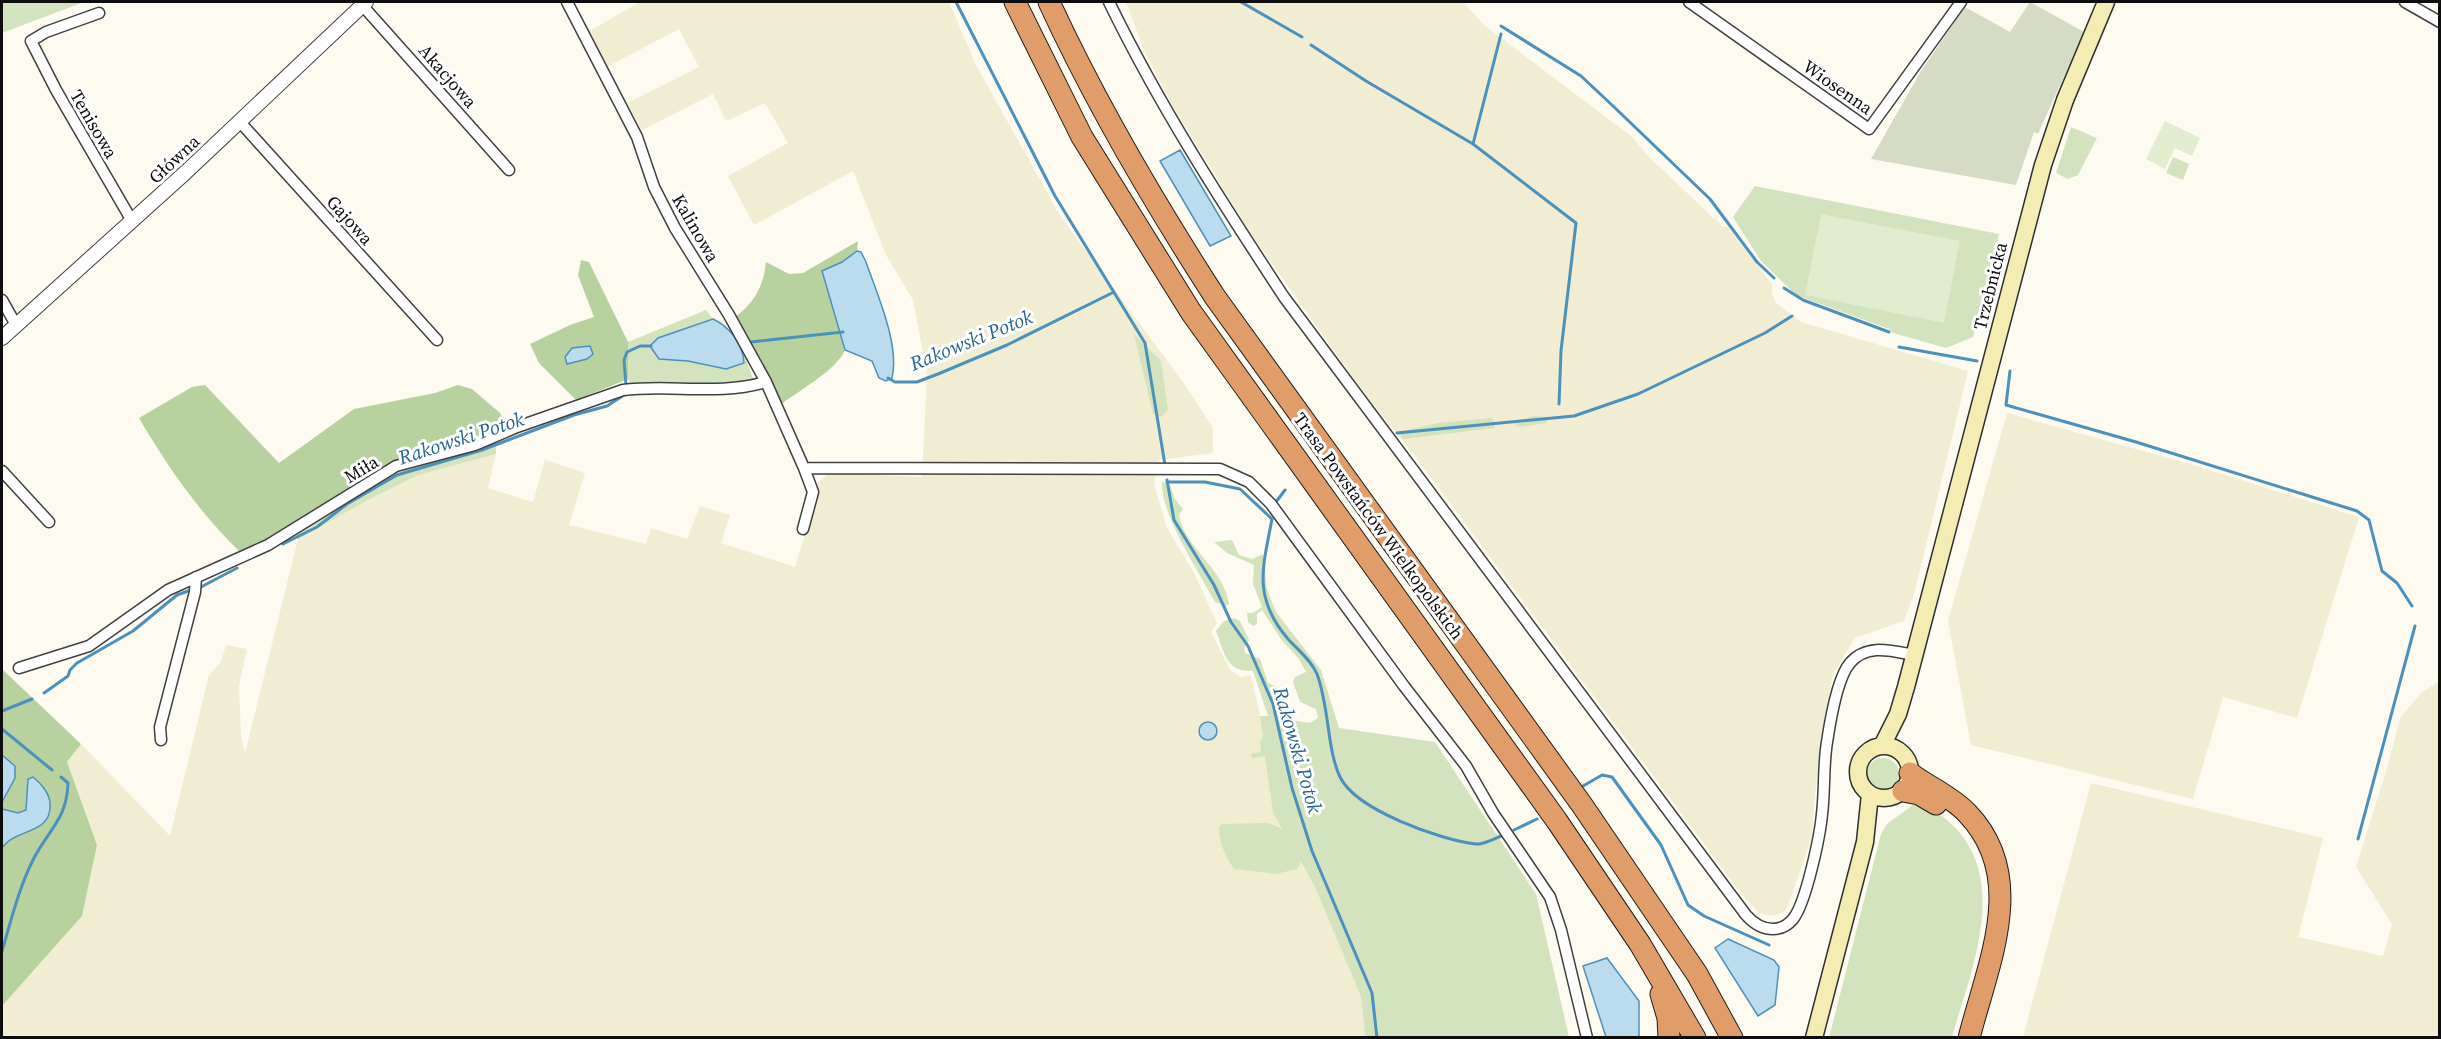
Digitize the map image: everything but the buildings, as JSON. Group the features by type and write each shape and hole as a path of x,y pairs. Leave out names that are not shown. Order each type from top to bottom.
{"highway":[{"name":"Trasa Powstańców Wielkopolskich","path":"1015,2 1082,137 1191,312 1557,821 1640,944 1695,1038"},
{"name":"Trasa Powstańców Wielkopolskich","path":"1049,2 1110,123 1158,209 1215,297 1582,805 1696,974 1732,1038"},
{"path":"1900,787 1919,794 1959,820 1975,840 1986,866 1989,895 1987,924 1958,1038"},
{"path":"1900,787 1959,805 1979,826 1994,852 2000,875 2002,902 1969,1038"},
{"path":"1640,944 1663,998 1668,1018 1669,1038"}],"main road":[{"name":"Trzebnicka","path":"1898,714 2043,165 2065,99 2106,2"},
{"path":"1814,1038 1866,842 1870,794 1860,783 1858,767 1866,753 1882,746 1898,714"},
{"path":"1898,714 1899,751"},
{"path":"1866,842 1900,787 1906,758 1899,751 1882,746"},
{"path":"1870,794 1900,787"}],"street":[{"name":"Kalinowa","path":"567,2 637,137 654,187 675,228 729,315 766,382 813,492 803,529"},
{"path":"1109,2 1163,104 1221,201 1284,297 1746,915 1759,926 1772,929 1785,926 1794,918 1802,900 1822,822 1827,741 1846,669 1855,658 1870,651 1887,650 1914,655"},
{"name":"Wiosenna","path":"1689,2 1869,129 1961,2"},
{"path":"2405,2 2439,22"},
{"name":"Główna","path":"2,338 240,122 364,3"},
{"name":"Akacjowa","path":"364,3 509,170"},
{"name":"Tenisowa","path":"99,13 31,41 56,90 132,221"},
{"name":"Gajowa","path":"240,122 437,340"},
{"path":"2,300 16,325"},
{"name":"Miła","path":"19,668 89,646 148,602 196,577 268,546 396,466 475,446 517,427 623,390 722,390 766,382"},
{"path":"804,468 1220,469 1249,482 1271,504 1404,686 1456,751 1493,813 1550,897 1561,930 1587,1038"},
{"path":"2,471 49,522"},
{"path":"161,740 160,728 195,592 196,577"}],"shaded area":[{"path":"640,2 949,2 976,65 1059,214 1185,385 1213,428 1213,453 1159,460 1154,484 1167,528 1194,573 1217,623 1211,632 1230,670 1241,677 1251,675 1260,716 1273,813 1315,887 1361,997 1365,1037 2,1038 2,1006 82,916 97,845 67,762 81,744 170,836 209,675 221,662 226,645 247,649 239,685 241,736 245,753 298,539 418,475 496,454 488,488 533,502 545,460 585,473 569,525 646,544 651,528 687,539 700,506 730,515 721,543 795,567 817,495 814,485 830,473 922,477 927,374 913,300 886,255 853,171 754,225 728,176 788,143 765,103 726,121 713,94 642,130 627,103 699,67 679,29 607,67 588,32"},
{"path":"1126,2 1463,2 1484,25 1631,136 1649,157 1723,227 1727,226 1772,284 1775,302 1801,322 1968,371 1915,591 1904,621 1855,638 1833,674 1820,742 1811,840 1786,911 1773,916 1759,913 1739,891 1420,463 1365,394 1251,234 1172,105 1145,53"},
{"path":"2007,413 2197,466 2359,517 2297,718 2223,697 2193,799 1971,745 1948,621"},
{"path":"2439,682 2439,1037 2023,1037 2091,783 2323,838 2298,937 2383,956 2392,924 2356,867 2388,765 2400,718 2422,692"}],"green space":[{"path":"2,2 84,2 2,33"},
{"path":"2030,2 2084,32 2038,134 2034,132 2016,185 1871,159 1921,71 1965,7 2010,32"},
{"path":"2165,121 2200,138 2192,156 2175,148 2165,169 2146,159"},
{"path":"2071,127 2097,138 2078,175 2068,179 2056,173"},
{"path":"2173,157 2189,164 2183,180 2166,173"},
{"path":"1755,186 1999,234 1973,337 1946,348 1893,333 1889,329 1796,295 1761,261 1733,217"},
{"path":"1821,214 1960,241 1944,323 1805,295"},
{"path":"858,241 857,251 842,262 822,271 845,350 825,373 779,406 735,317 748,306 757,293 766,262 789,274 803,273"},
{"path":"581,260 589,262 628,342 628,379 576,400 539,363 530,344 570,325 594,317 578,275"},
{"path":"706,310 713,319 658,338 659,359 688,361 726,369 744,363 744,354 754,381 715,386 631,384 628,379 628,342"},
{"path":"1134,334 1161,361 1168,410 1161,417 1153,414"},
{"path":"205,385 279,463 354,409 435,393 458,385 472,389 500,413 506,426 483,437 436,449 379,473 270,538 239,551 210,521 184,488 139,418 192,387"},
{"path":"1534,416 1547,417 1547,423 1518,427 1515,424 1516,421"},
{"path":"1491,418 1495,422 1495,428 1403,439 1398,432 1438,423"},
{"path":"496,440 496,454 418,475 298,539 295,534 402,469"},
{"path":"1162,481 1170,486 1175,499 1183,509 1179,515 1188,538 1220,579 1229,604 1226,606 1215,602 1182,543 1167,510"},
{"path":"1232,540 1239,555 1252,559 1263,554 1267,589 1276,612 1321,670 1339,728 1435,742 1536,894 1569,1037 1365,1037 1361,997 1315,887 1301,862 1297,869 1276,874 1234,869 1221,843 1219,827 1222,824 1269,823 1282,829 1273,813 1265,756 1252,758 1251,754 1261,752 1260,741 1263,738 1260,716 1268,716 1253,671 1244,671 1232,665 1225,654 1216,631 1224,621 1234,618 1240,621 1249,640 1244,648 1245,653 1260,659 1268,683 1288,692 1283,706 1284,719 1310,723 1318,718 1316,709 1300,702 1293,682 1295,677 1306,672 1299,659 1281,639 1262,610 1257,614 1257,624 1253,626 1248,622 1247,613 1253,613 1262,607 1253,584 1254,565 1227,553 1214,542"},
{"path":"2,669 81,744 67,762 97,845 82,916 2,1006"},
{"path":"1883,758 1895,762 1899,774 1895,786 1883,790 1871,786 1867,774 1871,762"},
{"path":"1917,802 1929,807 1948,821 1967,843 1978,869 1982,896 1981,924 1976,954 1952,1037 1829,1038 1881,834 1887,824"}],"water":[{"path":"1180,150 1231,236 1210,246 1160,161"},
{"path":"857,251 861,252 866,262 890,335 894,365 892,378 886,381 879,378 872,361 845,350 822,271 842,262"},
{"path":"713,319 734,337 741,349 744,363 726,369 688,361 659,359 650,346 658,338"},
{"path":"590,346 593,354 587,359 567,364 565,357 572,348"},
{"path":"1204,722 1212,722 1217,727 1215,738 1204,740 1199,735 1199,727"},
{"path":"2,755 15,766 15,778 2,802"},
{"path":"33,777 47,793 50,804 49,814 39,826 15,837 2,848 2,809 18,813 26,810 28,779"},
{"path":"1728,939 1774,960 1779,967 1775,1005 1758,1016 1715,948"},
{"path":"1607,958 1639,1001 1639,1037 1606,1037 1583,966"}],"waterway":[{"name":"Rakowski Potok","path":"956,2 1055,196 1145,343 1165,465"},
{"path":"1241,2 1302,37"},
{"path":"1501,26 1581,76 1710,199 1757,262 1774,278"},
{"path":"1473,144 1501,34"},
{"path":"1311,45 1366,81 1473,144 1576,223 1561,351 1559,404"},
{"path":"1784,288 1803,300 1889,332"},
{"name":"Rakowski Potok","path":"888,378 895,382 917,382 1007,345 1114,292"},
{"path":"1397,433 1574,416 1638,394 1765,333 1792,316"},
{"name":"Rakowski Potok","path":"751,342 843,332"},
{"name":"Rakowski Potok","path":"626,385 624,360 627,352 640,346 651,346"},
{"path":"1899,347 1977,361"},
{"path":"2010,371 2006,405 2136,442 2357,511 2369,520 2382,571 2397,583 2412,606"},
{"name":"Rakowski Potok","path":"283,544 317,527 347,504 397,475 482,450 574,415 607,406 624,395"},
{"name":"Rakowski Potok","path":"1167,480 1174,520 1214,585 1231,622 1248,646 1273,704 1292,788 1312,851 1372,993 1377,1038"},
{"path":"1167,482 1205,482 1240,489 1272,519 1264,567 1265,595 1277,624 1317,674 1336,766 1340,777 1349,789 1381,812 1421,830 1479,844 1501,836"},
{"path":"1276,502 1285,490"},
{"name":"Rakowski Potok","path":"201,587 237,568"},
{"name":"Rakowski Potok","path":"44,693 68,676 77,663 133,631 177,595 191,590"},
{"path":"2358,839 2415,626"},
{"name":"Rakowski Potok","path":"2,711 32,699"},
{"name":"Rakowski Potok","path":"2,729 52,770"},
{"path":"1583,786 1602,775 1612,777 1661,845 1688,905 1704,916 1769,945"},
{"name":"Rakowski Potok","path":"2,951 29,869 61,815 68,783 61,777"},
{"path":"1514,830 1537,819"}]}
